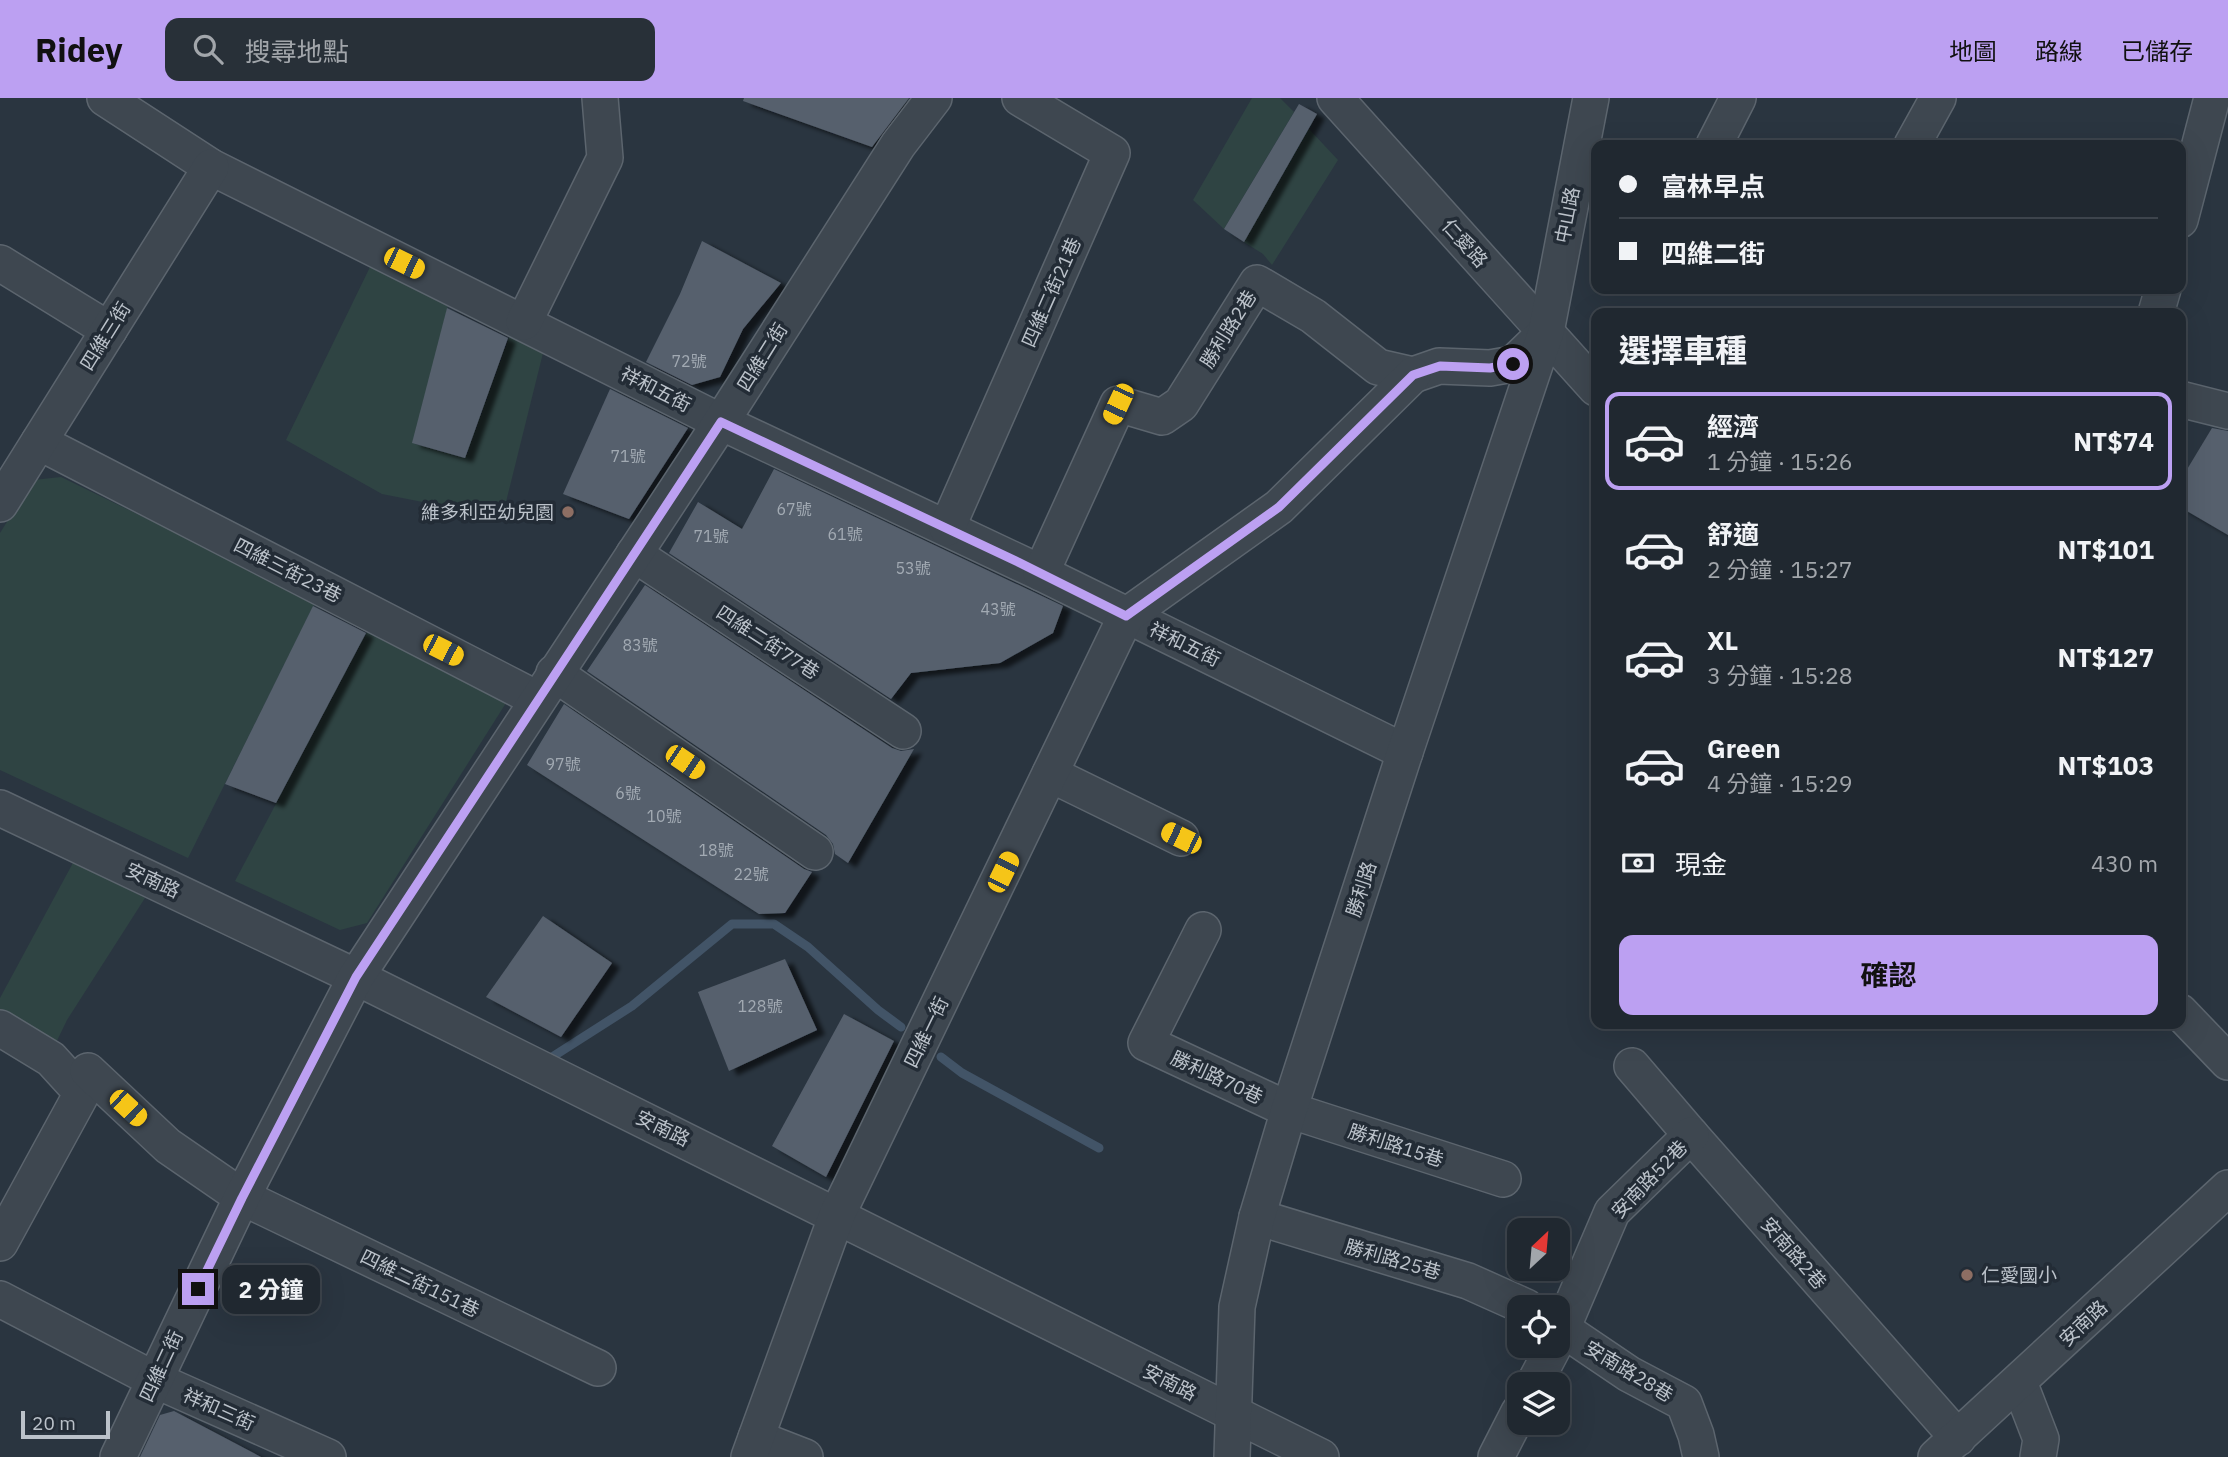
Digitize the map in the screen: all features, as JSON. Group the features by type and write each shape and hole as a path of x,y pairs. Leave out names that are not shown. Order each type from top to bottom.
{"street":[{"name":"祥和五街","path":"105,98 211,167 721,422 1041,573 1405,752"},
{"path":"524,322 605,158 600,98"},
{"name":"四維二街","path":"118,1457 242,1198 356,977 721,422 898,145 934,98"},
{"name":"四維二街21巷","path":"947,528 1112,153 1020,98"},
{"name":"仁愛路","path":"1335,98 1591,382"},
{"name":"中山路","path":"1546,332 1581,221 1591,98"},
{"path":"1717,140 1738,98"},
{"path":"1915,140 1938,98"},
{"path":"2186,197 2212,98"},
{"name":"四維三街","path":"0,503 211,167"},
{"path":"0,263 108,330"},
{"name":"勝利路2巷","path":"1041,573 1118,404 1162,417 1181,404 1257,283 1313,316 1378,367 1413,375 1440,366 1490,368 1513,364 1546,332"},
{"name":"勝利路","path":"1232,1457 1237,1307 1257,1217 1405,752 1546,332"},
{"path":"1126,616 1279,507 1413,375"},
{"path":"2186,400 2228,411"},
{"name":"四維三街23巷","path":"39,442 546,686 815,852"},
{"name":"四維二街77巷","path":"634,554 903,731"},
{"name":"四維一街","path":"752,1447 838,1215 1126,616"},
{"path":"1050,774 1181,838"},
{"name":"安南路","path":"0,808 356,977 1321,1457"},
{"name":"勝利路70巷","path":"1203,930 1146,1043 1289,1110"},
{"path":"2186,1018 2228,1062"},
{"path":"0,1028 51,1059 82,1093 0,1244"},
{"name":"安南路2巷","path":"1632,1066 1947,1447"},
{"name":"四維二街151巷","path":"88,1071 168,1146 242,1198 598,1368"},
{"name":"勝利路15巷","path":"1289,1110 1503,1179"},
{"name":"安南路52巷","path":"1570,1308 1612,1212 1690,1135"},
{"name":"安南路","path":"1947,1447 2228,1188"},
{"name":"勝利路25巷","path":"1257,1217 1468,1281 1507,1298"},
{"name":"祥和三街","path":"0,1299 155,1380 328,1457"},
{"name":"安南路28巷","path":"1570,1342 1684,1403 1701,1457"},
{"path":"2020,1382 2041,1439 2038,1457"},
{"path":"1496,1457 1507,1435"},
{"path":"752,1447 805,1457"}],"green space":[{"path":"1252,98 1280,98 1294,112 1224,229 1193,200"},
{"path":"1309,129 1338,160 1272,265 1263,254 1244,242"},
{"path":"370,267 449,301 415,444 465,458 511,332 544,349 505,506 448,507 382,494 286,440"},
{"path":"61,477 316,601 188,858 0,770 0,533 33,480"},
{"path":"367,632 506,703 367,923 340,930 235,881"},
{"path":"74,861 145,898 67,1020 53,1049 0,1018 0,998"}],"building":[{"path":"744,98 909,98 872,147 743,101"},
{"path":"1299,104 1317,114 1244,242 1224,229"},
{"path":"702,241 781,283 743,329 720,377 692,385 646,362 680,294"},
{"path":"447,308 508,338 465,458 412,443"},
{"path":"610,389 688,428 629,519 563,494"},
{"path":"2212,428 2228,431 2228,535 2186,510 2186,471"},
{"path":"774,469 1063,606 1053,633 1000,663 911,673 891,699 669,553 698,502 742,529"},
{"path":"645,585 892,748 901,751 914,749 848,863 835,854 833,844 826,835 587,671"},
{"path":"313,606 366,633 276,803 225,784"},
{"path":"564,704 812,872 785,913 759,914 527,765"},
{"path":"543,916 612,963 561,1037 486,997"},
{"path":"785,959 817,1030 729,1071 698,992"},
{"path":"844,1014 894,1041 826,1177 772,1146"},
{"path":"174,1411 261,1457 140,1457 160,1415"}],"waterway":[{"path":"549,1059 632,1006 732,924 774,924 808,947 878,1010 901,1027"},
{"path":"941,1057 962,1073 1099,1148"}],"place":[{"name":"維多利亞幼兒園","path":"568,512"},
{"name":"仁愛國小","path":"1967,1275"}],"route":[{"path":"198,1289 356,977 721,422 1126,616 1279,507 1413,375 1440,366 1490,368 1513,364"}]}
